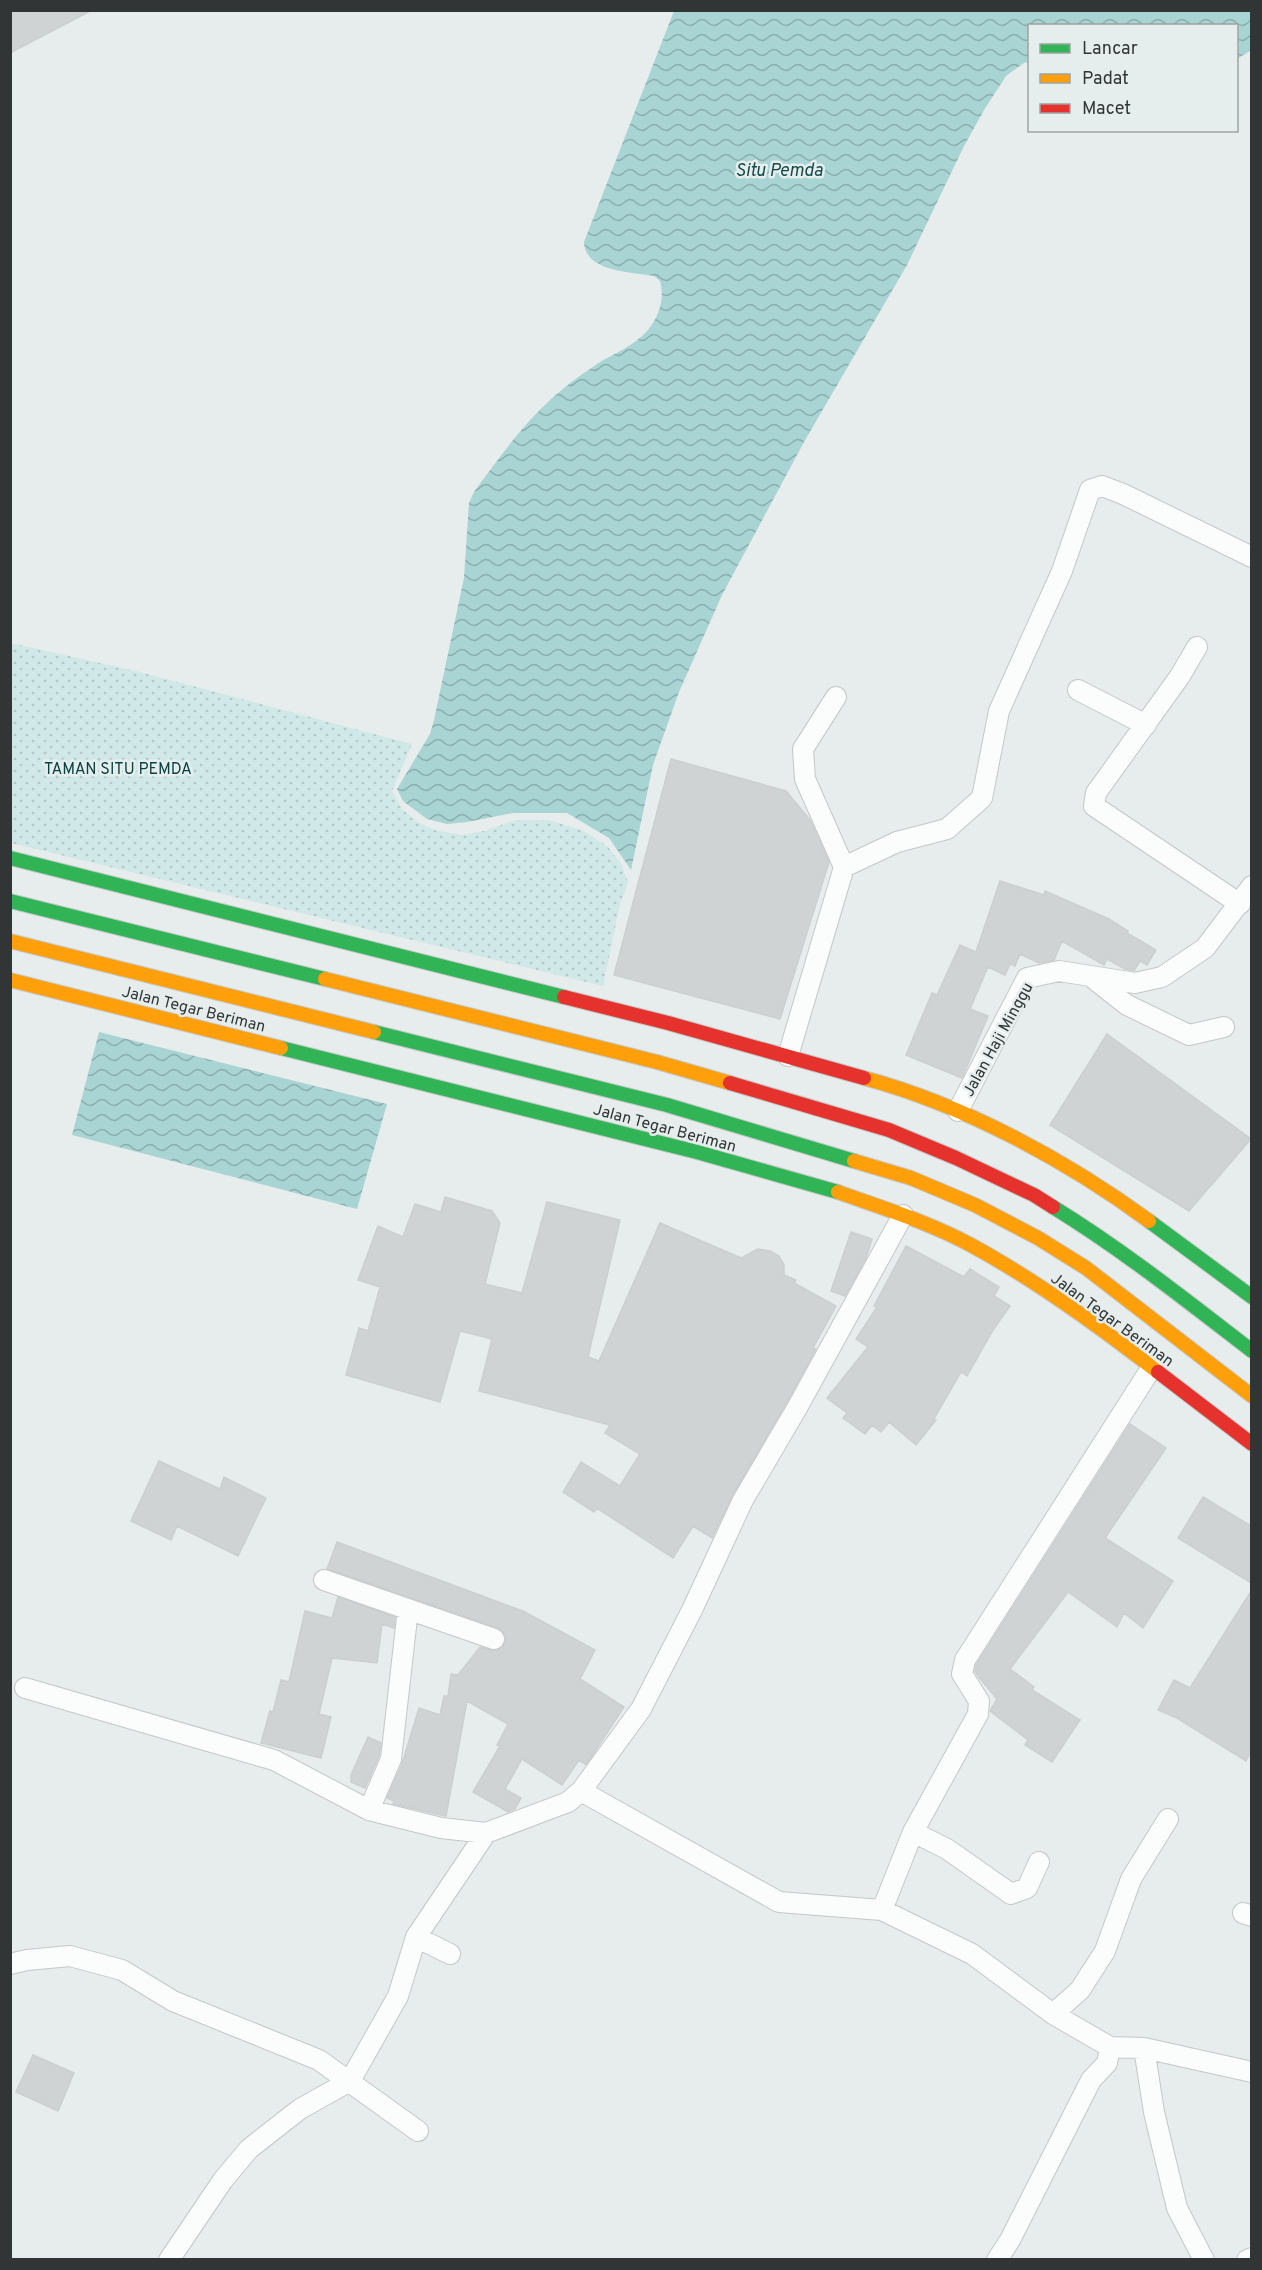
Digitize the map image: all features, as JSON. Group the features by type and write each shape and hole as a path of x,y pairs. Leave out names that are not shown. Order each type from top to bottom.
{"main road":[{"path":"10,858 666,1028 788,1056 884,1083 958,1111 1037,1150 1126,1204 1251,1297"},
{"path":"10,901 303,980 658,1058 889,1130 956,1158 1034,1195 1097,1234 1251,1351"},
{"name":"Jalan Tegar Beriman","path":"10,941 296,1007 667,1105 911,1178 986,1211 1038,1238 1086,1268 1251,1396"},
{"path":"80,987 87,960"},
{"name":"Jalan Tegar Beriman","path":"10,980 80,987 697,1152 832,1190 903,1215 968,1243 1018,1271 1152,1367 1251,1444"}],"street":[{"path":"844,867 897,842 947,829 982,798 999,711 1062,571 1090,490 1102,486 1123,494 1251,557"},
{"path":"1197,647 1146,725 1096,793 1094,806 1239,904"},
{"path":"1078,690 1146,725"},
{"path":"788,1056 844,867 804,778 803,749 836,697"},
{"name":"Jalan Haji Minggu","path":"958,1111 1027,978 1059,971 1135,983 1162,977 1206,948 1251,886"},
{"path":"1092,977 1127,1005 1189,1035 1224,1027"},
{"path":"25,1688 274,1760 369,1810 441,1828 486,1833 568,1802 581,1791 641,1709 692,1610 743,1500 797,1408 903,1215"},
{"path":"882,1910 913,1832 978,1714 979,1701 962,1674 964,1660 1152,1367"},
{"path":"324,1580 494,1639"},
{"path":"369,1810 391,1759 408,1609"},
{"path":"581,1791 779,1902 882,1910 972,1954 1053,2014 1110,2047 1144,2048 1251,2072"},
{"path":"1053,2014 1080,1990 1105,1951 1131,1879 1168,1819"},
{"path":"913,1832 947,1849 1011,1894 1026,1888 1039,1862"},
{"path":"169,2259 223,2180 249,2149 300,2109 350,2080 398,1996 416,1937 486,1833"},
{"path":"416,1937 450,1954"},
{"path":"10,1964 70,1956 122,1970 172,2001 319,2060 350,2080 418,2131"},
{"path":"997,2259 1010,2240 1091,2080 1107,2063 1110,2047"},
{"path":"1144,2048 1154,2112 1177,2208 1204,2259"},
{"path":"1247,2259 1251,2258"}],"green space":[{"name":"TAMAN SITU PEMDA","path":"11,643 140,672 412,744 392,791 402,809 418,822 434,830 462,835 484,831 516,820 549,820 584,831 607,846 622,865 628,883 620,904 603,986 11,843"}],"water":[{"name":"Situ Pemda","path":"674,11 1251,11 1251,50 1238,58 1238,24 1028,24 1028,62 1006,76 984,110 963,148 907,265 804,442 722,595 679,692 653,765 631,870 609,838 567,813 513,813 447,824 427,819 403,801 397,789 430,734 434,720 464,578 469,503 474,492 513,440 545,405 587,371 636,341 647,331 658,314 662,294 660,281 654,276 611,269 601,265 586,252 584,242"},
{"path":"99,1032 387,1104 357,1209 72,1135"}],"building":[{"path":"10,10 92,10 10,53"},
{"path":"671,759 786,791 810,820 829,862 780,1019 614,975"},
{"path":"1000,881 1044,895 1045,891 1109,919 1156,950 1147,965 1140,961 1134,971 1125,969 1107,959 1104,965 1062,941 1054,960 1039,963 1020,954 1015,966 1010,964 1005,975 988,967 970,1009 988,1016 962,1078 906,1055 932,993 937,995 960,945 976,952"},
{"path":"1107,1034 1251,1139 1189,1211 1050,1125"},
{"path":"445,1197 492,1211 500,1223 485,1284 522,1293 547,1202 620,1220 588,1357 599,1361 660,1223 741,1258 758,1249 770,1251 779,1256 784,1265 784,1275 796,1280 794,1283 836,1306 813,1348 816,1349 733,1494 712,1538 693,1526 673,1558 597,1508 594,1512 563,1492 581,1462 620,1486 640,1454 605,1433 610,1425 479,1391 492,1339 460,1331 440,1402 346,1375 359,1328 368,1331 380,1287 358,1280 378,1226 403,1237 415,1204 441,1212"},
{"path":"851,1232 872,1239 866,1258 845,1296 831,1291"},
{"path":"906,1246 964,1277 970,1269 999,1287 994,1296 1010,1306 993,1330 967,1376 961,1372 934,1419 936,1420 916,1445 889,1422 881,1432 872,1425 865,1434 843,1418 847,1413 827,1398 868,1347 856,1339 877,1307 874,1306"},
{"path":"1130,1424 1166,1448 1105,1538 1173,1581 1143,1628 1124,1613 1117,1627 1068,1592 1010,1669 1034,1687 1032,1690 1080,1720 1052,1762 1025,1745 1028,1740 990,1711 997,1699 978,1676 975,1671 976,1665"},
{"path":"159,1461 220,1489 224,1477 266,1498 238,1556 177,1526 171,1540 131,1521"},
{"path":"1203,1497 1251,1526 1251,1583 1178,1538"},
{"path":"337,1542 523,1611 595,1650 580,1679 624,1707 586,1765 579,1760 562,1785 522,1759 505,1789 521,1798 515,1809 508,1812 473,1792 500,1746 497,1745 508,1724 467,1701 446,1816 393,1804 394,1801 387,1798 402,1764 419,1708 440,1715 444,1696 448,1696 451,1674 458,1675 480,1647 491,1650 501,1648 506,1636 498,1628 327,1569"},
{"path":"1251,1591 1251,1751 1246,1761 1177,1718 1158,1710 1174,1680 1190,1688"},
{"path":"338,1597 395,1617 394,1628 382,1624 377,1663 332,1658 319,1714 331,1717 321,1758 261,1743 270,1711 273,1712 281,1680 289,1682 305,1611 332,1618"},
{"path":"368,1737 381,1743 379,1756 365,1788 351,1782 351,1775"},
{"path":"33,2055 74,2073 58,2111 16,2092"}],"traffic: fast":[{"path":"10,858 564,997"},
{"path":"10,901 325,979"},
{"path":"374,1032 667,1105 854,1161"},
{"path":"281,1048 697,1152 838,1192"},
{"path":"1053,1207 1130,1258 1252,1351"},
{"path":"1149,1221 1252,1297"}],"traffic: slow":[{"path":"10,941 374,1032"},
{"path":"325,979 657,1062 730,1083"},
{"path":"10,980 281,1048"},
{"path":"864,1078 939,1103 1013,1137 1084,1177 1149,1221"},
{"path":"854,1161 911,1178 975,1205 1038,1238 1086,1268 1252,1396"},
{"path":"838,1192 937,1229 994,1258 1066,1304 1158,1372"}],"traffic: jam":[{"path":"564,997 668,1023 864,1078"},
{"path":"730,1083 889,1130 956,1158 1034,1195 1053,1207"},
{"path":"1158,1372 1252,1444"}]}
